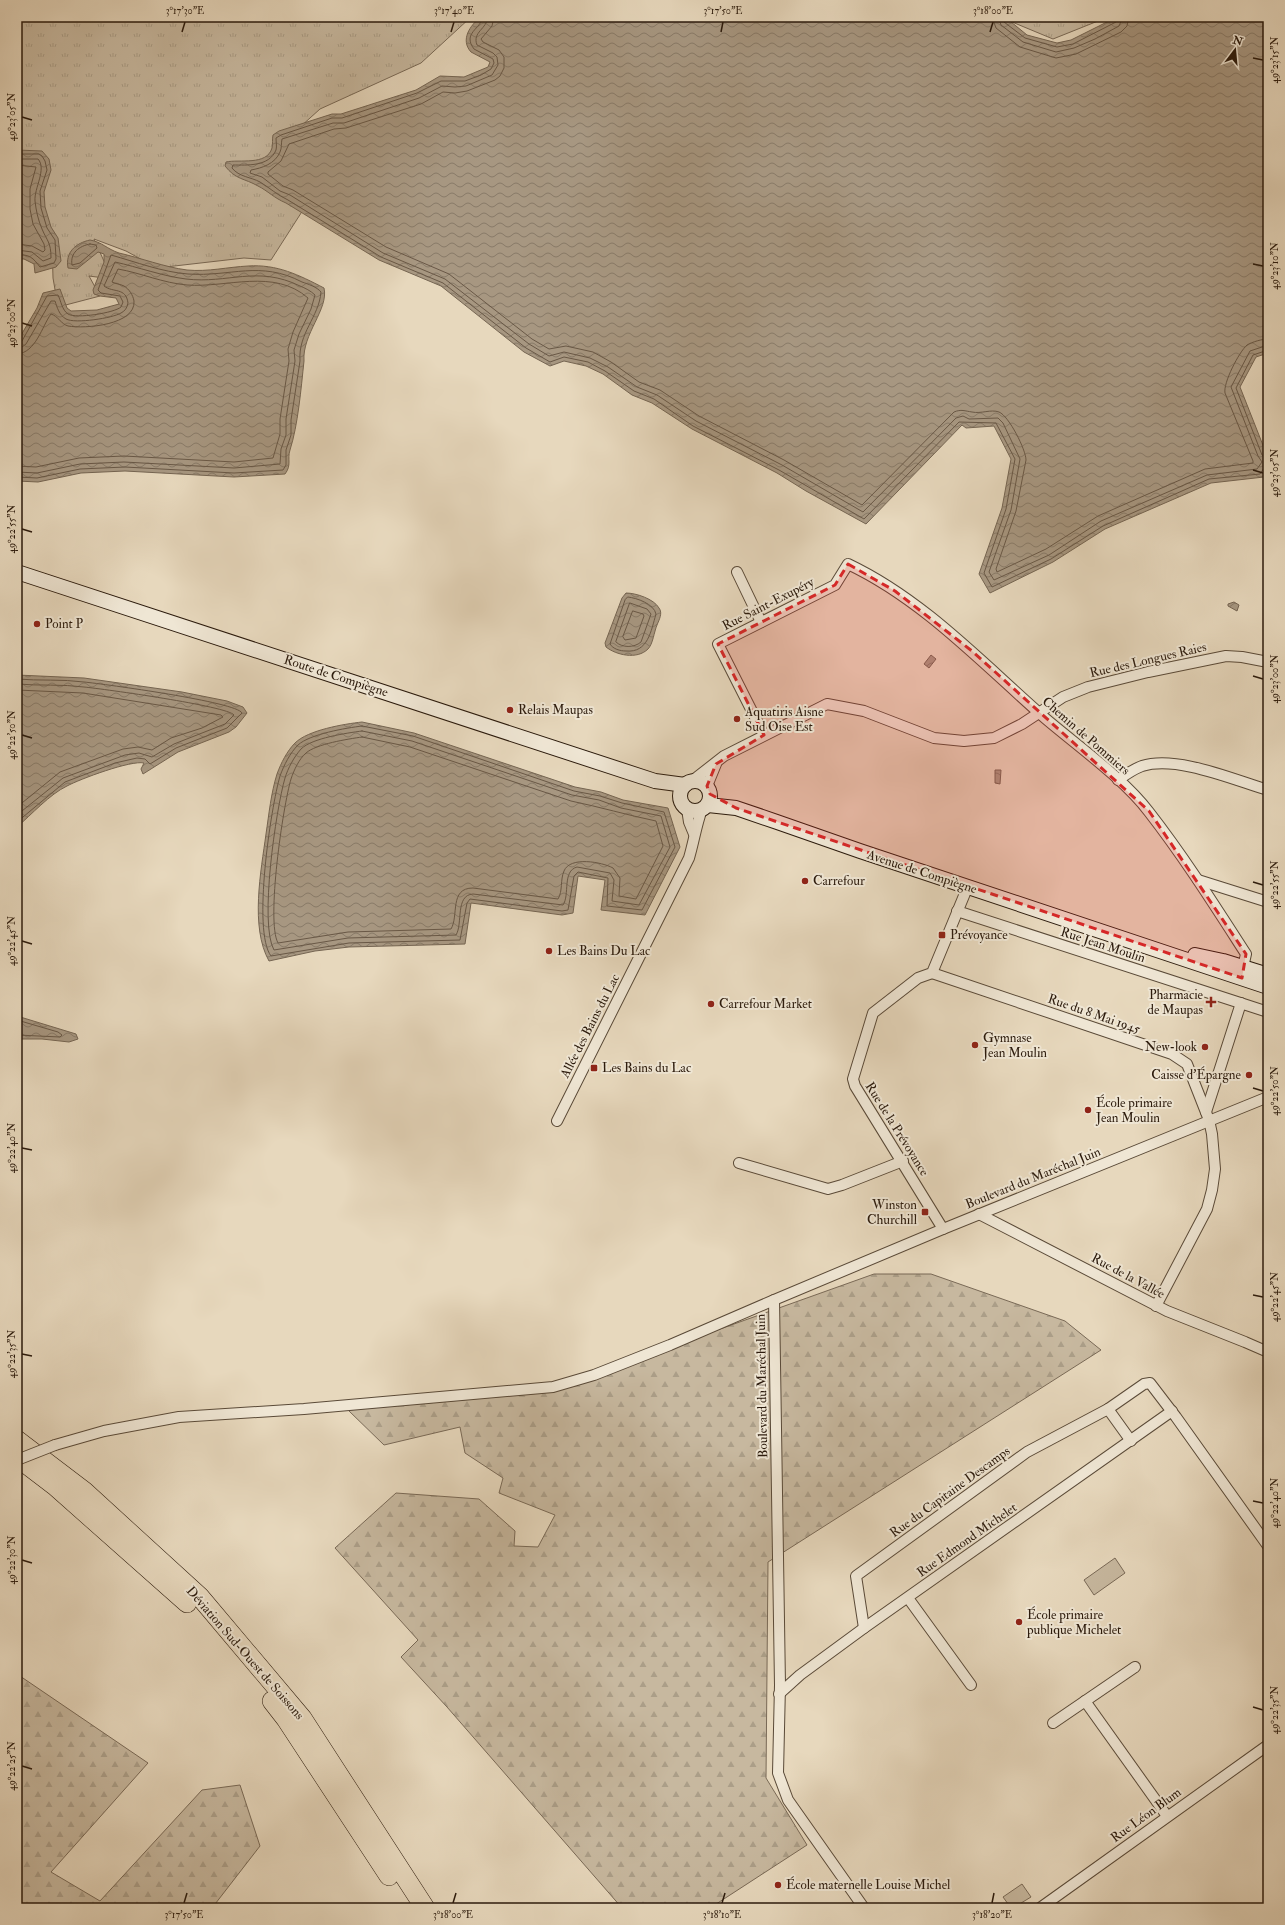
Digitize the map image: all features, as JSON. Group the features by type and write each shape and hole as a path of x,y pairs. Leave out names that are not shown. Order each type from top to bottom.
{"highway":[{"name":"Déviation Sud-Ouest de Soissons","path":"17,1440 84,1491 200,1597 302,1718 425,1908"},
{"name":"Déviation Sud-Ouest de Soissons","path":"17,1457 55,1486 189,1605 237,1658 286,1719 410,1908"}],"main road":[{"name":"Route de Compiègne","path":"17,572 655,781"},
{"path":"655,781 689,783 700,782 707,798 694,811 655,781"},
{"path":"684,804 681,791 689,783"},
{"name":"Avenue de Compiègne","path":"707,798 1110,933 1242,973 1268,987"},
{"name":"Avenue de Compiègne","path":"1242,973 1268,975"}],"street":[{"name":"Rue Saint-Exupéry","path":"764,735 718,644 835,585 848,564"},
{"name":"Chemin de Pommiers","path":"848,564 895,591 972,650 1040,713 1118,780 1149,811 1198,880 1246,954 1242,973"},
{"path":"737,572 761,622"},
{"name":"Rue des Longues Raies","path":"689,783 702,772 716,764 724,756 827,704 864,712 934,738 964,741 994,738 1040,713 1063,697 1088,687 1148,672 1226,656 1242,657 1268,662"},
{"path":"1118,780 1142,766 1159,763 1179,763 1268,790"},
{"name":"Allée des Bains du Lac","path":"557,1121 689,858 694,843 694,834 707,798 716,764"},
{"name":"Allée des Bains du Lac","path":"684,804 688,822 694,834"},
{"path":"1198,880 1268,902"},
{"path":"932,973 968,886"},
{"name":"Rue Jean Moulin","path":"957,911 1268,1012"},
{"name":"Rue du 8 Mai 1945","path":"932,973 1172,1054 1188,1064 1212,1134 1215,1169 1209,1202 1189,1244 1156,1306"},
{"name":"Rue de la Prévoyance","path":"932,973 918,978 872,1013 853,1079 854,1086 903,1161 943,1228"},
{"path":"1207,1116 1241,1003"},
{"name":"Boulevard du Maréchal Juin","path":"864,1908 788,1800 778,1773 779,1694 774,1300 943,1228 1046,1188 1207,1116 1268,1097"},
{"path":"739,1163 828,1189 903,1161"},
{"name":"Rue de la Vallée","path":"980,1214 1156,1306 1268,1352"},
{"path":"17,1460 55,1445 104,1431 179,1417 304,1409 553,1388 594,1375 670,1345 774,1300"},
{"name":"Rue du Capitaine Descamps","path":"864,1628 856,1576 1027,1452 1108,1409 1144,1384 1150,1383 1172,1411"},
{"path":"1108,1409 1131,1441"},
{"path":"1172,1411 1268,1546"},
{"name":"Rue Edmond Michelet","path":"779,1694 800,1675 864,1628 1172,1411"},
{"path":"908,1598 971,1685"},
{"path":"1053,1723 1135,1667"},
{"path":"1085,1701 1167,1816"},
{"name":"Rue Léon Blum","path":"1040,1908 1268,1745"}],"highlighted area":[{"path":"848,564 895,591 972,651 1149,811 1246,954 1242,978 736,808 710,794 707,786 716,764 764,735 718,644 835,585"}],"green space":[{"path":"17,17 471,17 421,63 320,109 250,172 303,210 271,260 244,258 157,268 126,251 94,239 112,279 89,276 100,296 58,307 53,278 52,242 17,157"},
{"path":"1000,17 1108,17 1053,39"},
{"path":"874,1274 931,1274 1065,1321 1101,1350 768,1562 766,1778 807,1845 710,1908 622,1908 447,1707 401,1657 418,1640 335,1548 396,1493 479,1499 515,1531 514,1546 538,1547 555,1515 499,1493 503,1478 465,1453 460,1427 384,1445 348,1410 541,1393"},
{"path":"1115,1558 1125,1573 1094,1595 1084,1580"},
{"path":"17,1674 148,1763 51,1872 100,1901 202,1790 240,1785 260,1846 212,1908 17,1908"},
{"path":"1022,1884 1031,1897 1011,1908 1003,1897"}],"water":[{"path":"481,17 1005,17 1027,35 1057,43 1071,40 1117,17 1268,17 1268,353 1256,357 1240,387 1268,458 1264,477 1211,483 1105,529 1053,562 990,593 979,574 1002,508 1011,459 994,426 966,428 962,425 866,524 777,473 692,429 652,403 632,395 603,374 586,366 564,361 550,366 524,352 441,286 379,260 262,188 233,174 225,166 226,162 252,161 265,157 269,154 272,148 273,135 279,131 332,114 341,114 416,90 440,76 464,77 488,67 490,62 471,52 466,43 466,38 470,28"},
{"path":"17,150 42,151 49,159 51,170 44,192 45,207 51,227 58,238 61,261 56,267 35,273 34,264 24,259 17,259"},
{"path":"90,240 98,242 119,253 178,269 203,270 248,266 269,267 288,271 324,288 323,304 304,351 302,383 297,418 289,453 289,465 285,474 234,477 125,471 81,473 38,482 17,481 17,342 37,308 43,293 60,289 67,308 71,311 97,310 119,304 116,298 94,294 93,290 104,262 104,254 98,252 77,269 68,268 68,257 73,249 80,243"},
{"path":"626,593 640,595 649,599 657,605 661,612 650,647 643,652 633,655 621,654 610,650 606,647 605,643 622,598"},
{"path":"1234,602 1239,605 1237,611 1228,606 1228,604"},
{"path":"931,655 936,659 929,668 924,664"},
{"path":"17,675 84,678 182,692 227,701 243,707 247,713 236,727 229,732 178,752 143,774 141,769 144,763 128,764 67,786 47,799 17,827"},
{"path":"362,722 414,733 575,787 601,792 623,800 668,808 680,847 645,915 601,910 605,880 578,876 573,913 562,915 471,903 465,944 349,947 315,951 269,961 263,947 260,932 258,899 270,804 275,781 284,757 301,738 327,728"},
{"path":"995,770 1001,770 1000,784 995,783"},
{"path":"17,1016 76,1034 78,1039 69,1042 42,1039 17,1039"}],"place":[{"name":"Point P","path":"37,624"},
{"name":"Relais Maupas","path":"510,710"},
{"name":"Aquatiris Aisne Sud Oise Est","path":"737,719"},
{"name":"Carrefour","path":"805,881"},
{"name":"Prévoyance","path":"942,935"},
{"name":"Les Bains Du Lac","path":"549,951"},
{"name":"Pharmacie de Maupas","path":"1211,1002"},
{"name":"Carrefour Market","path":"711,1004"},
{"name":"Gymnase Jean Moulin","path":"975,1045"},
{"name":"New-look","path":"1205,1047"},
{"name":"Les Bains du Lac","path":"594,1068"},
{"name":"Caisse d'Épargne","path":"1249,1075"},
{"name":"École primaire Jean Moulin","path":"1088,1110"},
{"name":"Winston Churchill","path":"925,1212"},
{"name":"École primaire publique Michelet","path":"1019,1622"},
{"name":"École maternelle Louise Michel","path":"778,1885"}]}
